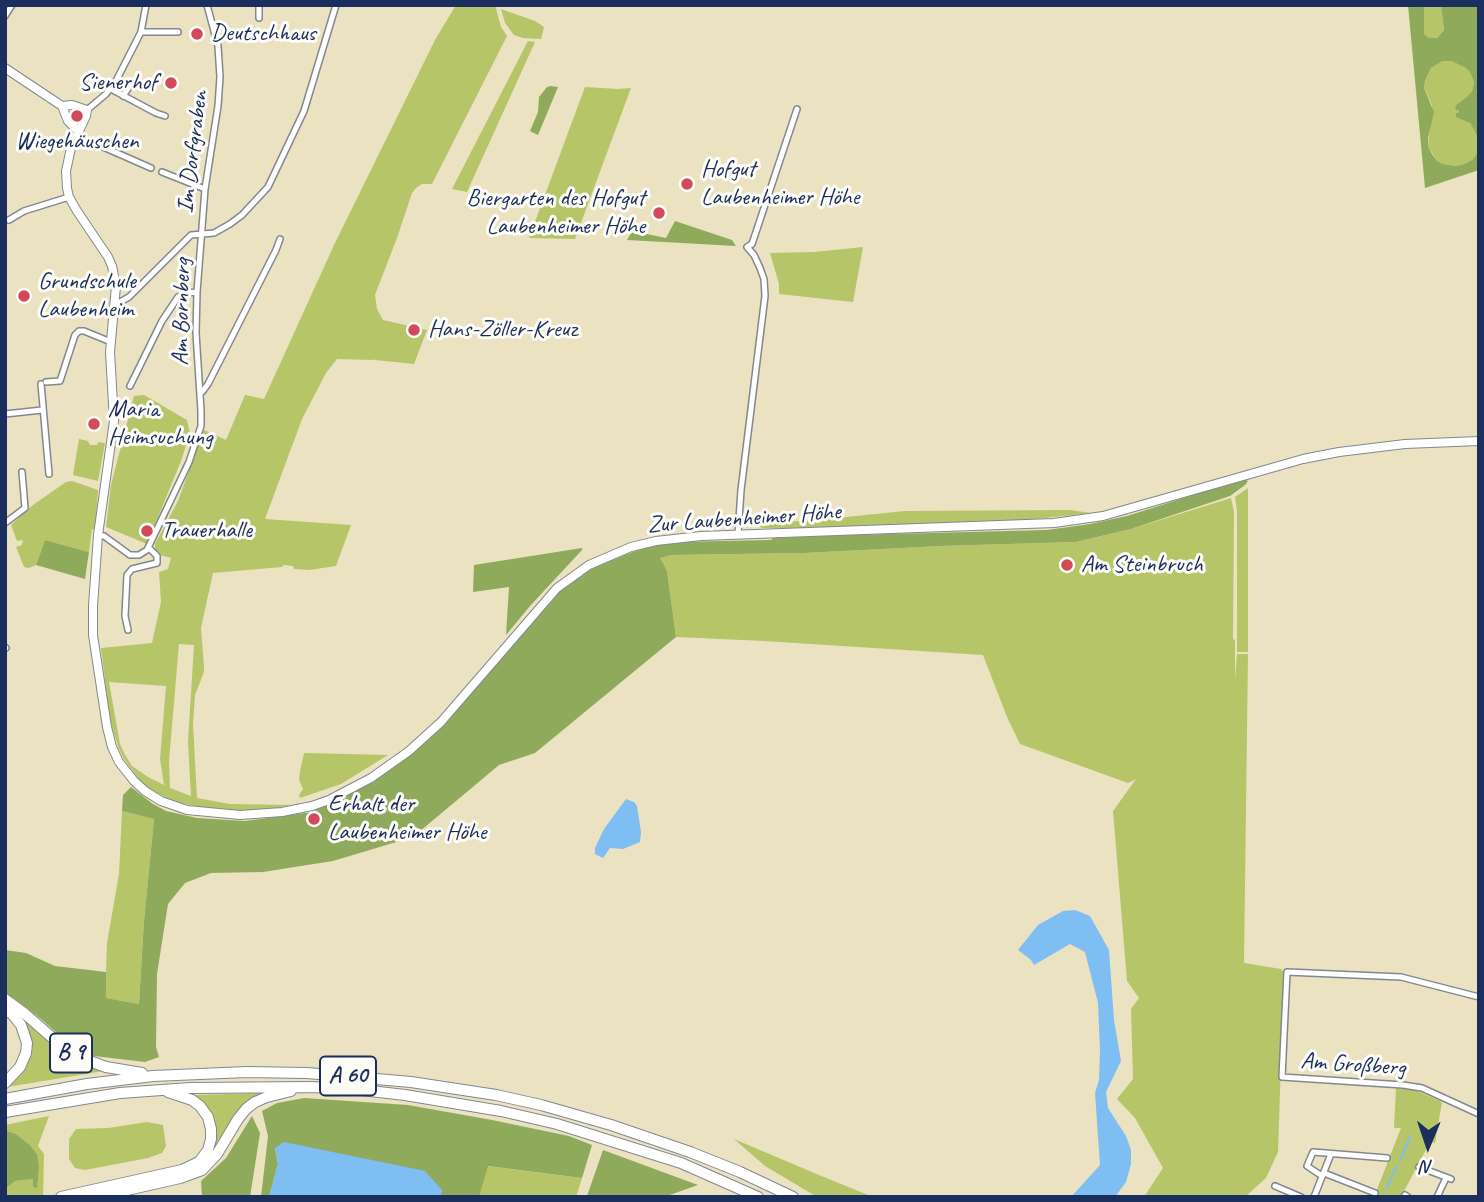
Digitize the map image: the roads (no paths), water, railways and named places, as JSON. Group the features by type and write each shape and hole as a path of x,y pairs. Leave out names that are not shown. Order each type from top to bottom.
{"highway":[{"name":"B 9","path":"5,999 76,1056 106,1067 153,1076"},
{"path":"5,1010 21,1025 27,1043 20,1067 5,1083"},
{"name":"A 60","path":"5,1099 87,1084 153,1076 247,1072 411,1082 496,1095 598,1121 690,1152 793,1197"},
{"name":"A 60","path":"96,1197 196,1173 213,1159 238,1119 250,1106 267,1097 310,1087"},
{"name":"A 60","path":"5,1112 120,1093 161,1090 310,1087 366,1091 445,1101 557,1124 681,1163 758,1197"},
{"path":"61,1197 182,1170 202,1158 211,1139 206,1113 192,1100 161,1090"}],"street":[{"path":"5,16 12,5"},
{"path":"146,5 141,32 111,89 87,110 71,148 66,171 69,197 112,266 116,286 110,360 114,410 99,535 130,555 139,555 149,548"},
{"name":"Im Dorfgraben","path":"116,303 129,298 188,238 201,234 220,77 218,46 207,5"},
{"path":"259,5 259,18"},
{"path":"201,234 214,233 242,215 268,187 304,111 336,5"},
{"path":"141,32 178,32"},
{"path":"5,68 62,106 77,133 151,167"},
{"path":"123,96 135,83 147,86"},
{"path":"111,89 165,116"},
{"path":"62,106 72,105 87,110"},
{"path":"738,534 765,296 761,268 747,247 752,244 797,109"},
{"path":"162,172 205,189"},
{"path":"9,220 24,211 69,197"},
{"name":"Am Bornberg","path":"128,630 125,616 127,575 132,569 157,563 157,556 149,548 197,441 201,419 196,333 201,234"},
{"path":"200,393 208,384 280,239"},
{"path":"130,386 162,321 177,298 186,293 197,292"},
{"path":"49,474 42,410 43,383 60,381 75,335 79,331 111,342"},
{"path":"5,414 42,410"},
{"name":"Zur Laubenheimer Höhe","path":"99,535 93,593 93,635 107,727 119,762 145,791 169,804 187,810 256,815 320,803 371,778 409,751 441,722 557,588 589,565 631,547 656,541 738,534 1054,523 1103,516 1303,459 1339,452 1405,444 1479,441"},
{"path":"5,523 24,509 22,472"},
{"name":"Am Großberg","path":"1479,997 1401,977 1287,972 1282,1077 1423,1088 1479,1114"},
{"path":"1375,1193 1307,1166 1313,1152 1387,1158"},
{"path":"1315,1196 1331,1154"},
{"path":"1419,1167 1449,1178 1437,1197"},
{"path":"1275,1186 1301,1197"}],"water":[{"path":"626,799 637,806 640,842 623,849 610,848 603,858 595,854 595,848 604,829"},
{"path":"1075,910 1090,916 1109,950 1114,1020 1121,1061 1106,1092 1108,1108 1126,1136 1131,1150 1131,1164 1126,1182 1115,1197 1071,1197 1100,1165 1095,1093 1099,1080 1100,1051 1098,1003 1085,952 1070,944 1034,965 1018,950 1038,925 1063,911"},
{"path":"284,1142 425,1171 442,1190 440,1197 269,1197 278,1164 275,1148"}],"waterway":[{"path":"1400,1160 1410,1137"},
{"path":"1386,1189 1397,1166"}],"place":[{"name":"Deutschhaus","path":"197,34"},
{"name":"Sienerhof","path":"171,83"},
{"name":"Wiegehäuschen","path":"77,116"},
{"name":"Hofgut Laubenheimer Höhe","path":"687,184"},
{"name":"Biergarten des Hofgut Laubenheimer Höhe","path":"659,213"},
{"name":"Grundschule Laubenheim","path":"24,296"},
{"name":"Hans-Zöller-Kreuz","path":"414,330"},
{"name":"Maria Heimsuchung","path":"94,424"},
{"name":"Trauerhalle","path":"147,531"},
{"name":"Am Steinbruch","path":"1067,565"},
{"name":"Erhalt der Laubenheimer Höhe","path":"314,819"}]}
